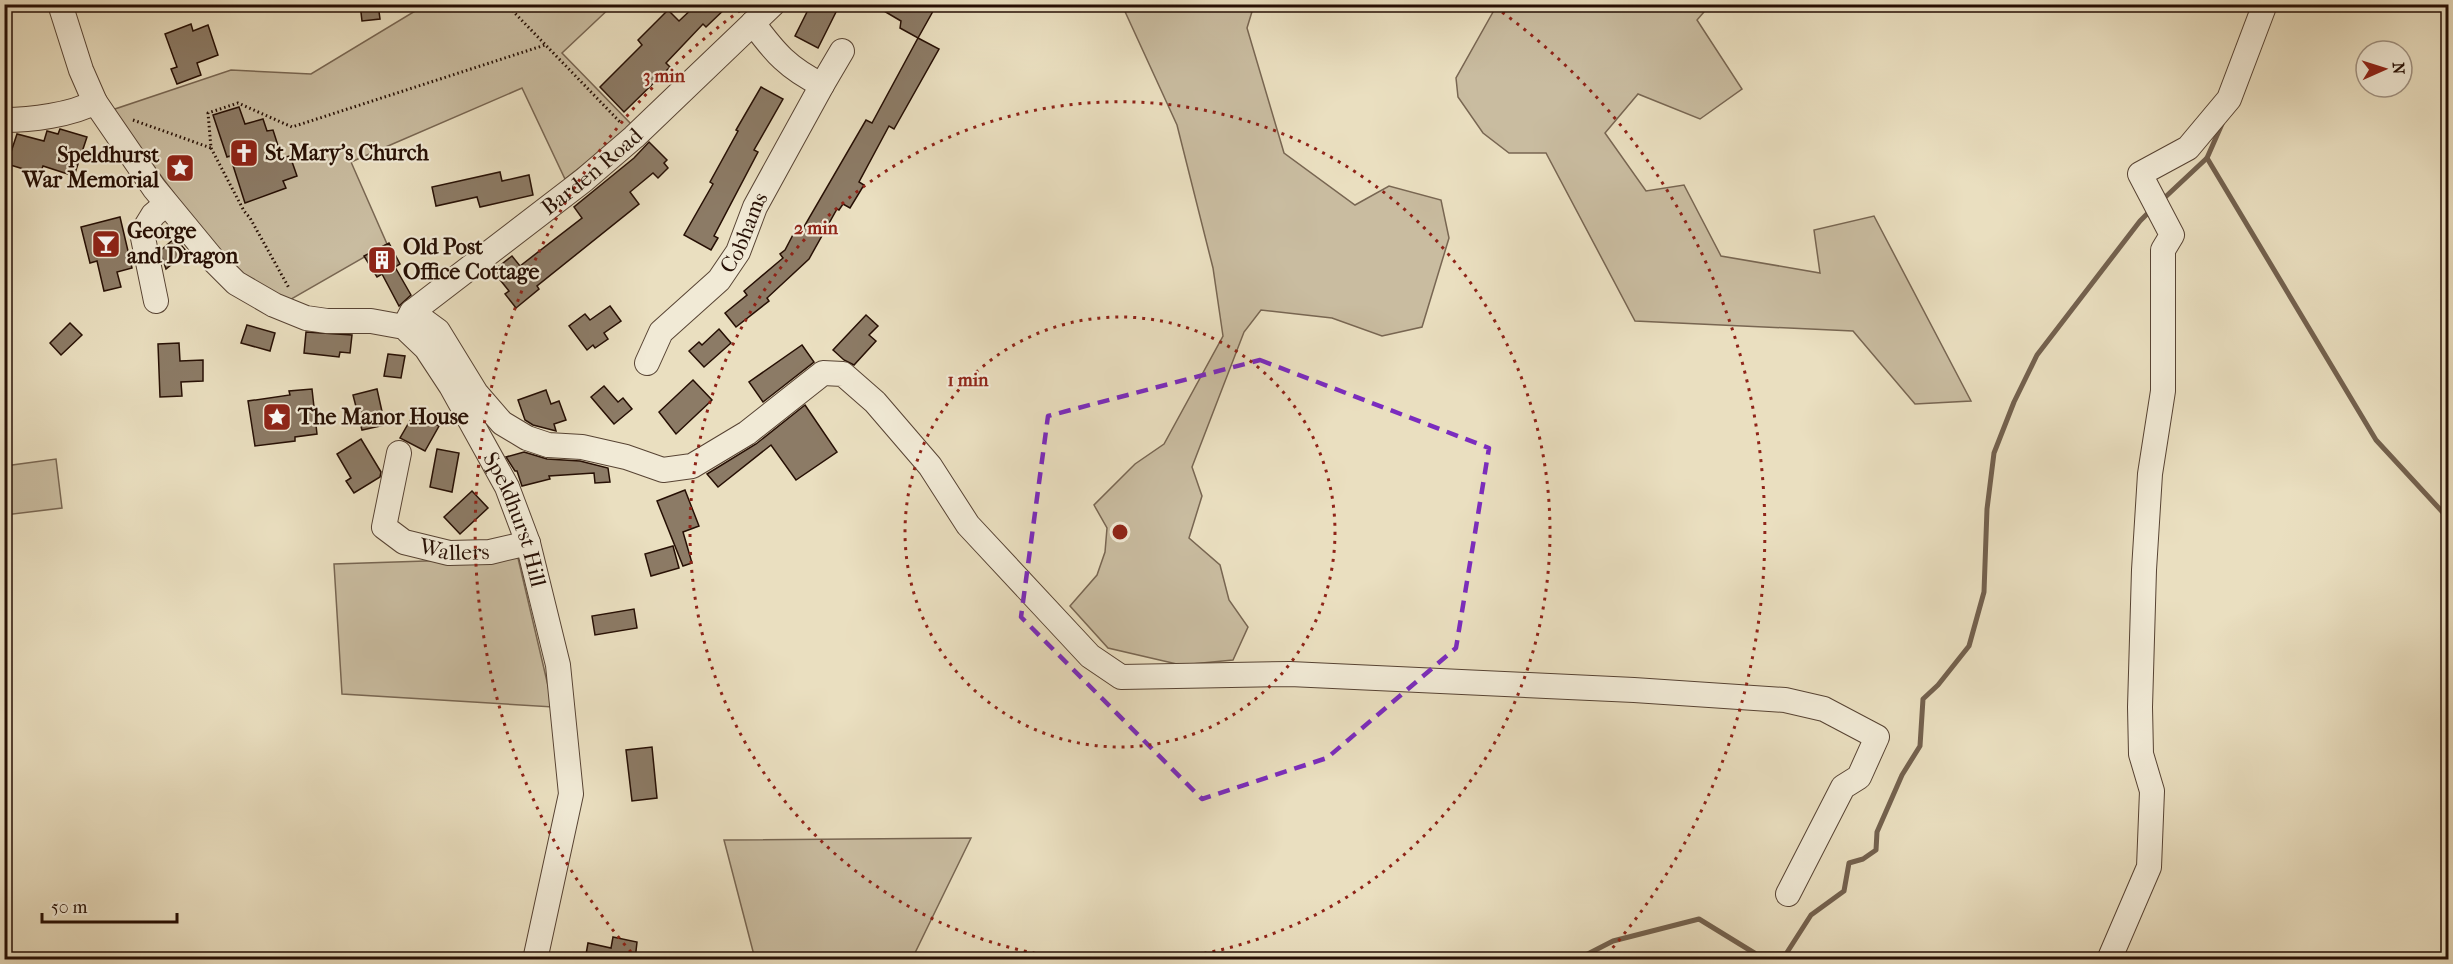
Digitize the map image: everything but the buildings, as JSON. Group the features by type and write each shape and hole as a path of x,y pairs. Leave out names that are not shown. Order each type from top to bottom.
{"street":[{"path":"60,4 81,70 95,102 166,204 200,246 236,283 274,305 306,318 327,321 408,320 438,331 476,393 502,423 527,438 548,445 582,447 663,470 692,466 747,433 823,373 843,374 875,402 930,466 968,525 1090,656 1120,677 1290,674 1785,700 1824,709 1877,737 1859,777 1843,787 1788,894"},
{"name":"Barden Road","path":"408,320 584,180 634,136 773,4"},
{"path":"2109,960 2149,867 2152,790 2141,754 2144,581 2150,474 2163,392 2163,250 2172,235 2140,174 2188,148 2229,99 2265,4"},
{"path":"753,23 773,51 800,73 822,85"},
{"name":"Cobhams","path":"647,363 661,332 719,280 738,252 755,207 842,51"},
{"path":"4,120 21,120 85,108 95,102"},
{"path":"156,300 142,233 153,215 166,204"},
{"name":"Speldhurst Hill","path":"408,320 475,426 507,487 528,543 558,665 571,794 535,960"},
{"name":"Wallers","path":"399,453 384,527 404,542 448,553 490,552 528,543"}],"path":[{"path":"506,4 634,136"},
{"path":"306,318 244,211 211,148 208,113 238,103 292,127 545,45"},
{"path":"123,117 211,148"}],"highlighted area":[{"path":"1260,360 1489,448 1456,648 1327,758 1202,799 1021,617 1048,416"}],"shaded area":[{"path":"614,4 562,53 633,126 565,179 522,88 351,162 387,244 288,301 243,274 199,227 112,110 231,70 311,74 425,5"},
{"path":"1122,5 1254,5 1247,28 1284,153 1355,205 1389,186 1441,200 1449,238 1422,327 1382,336 1332,318 1261,310 1244,332 1192,467 1202,496 1189,538 1220,565 1229,600 1248,627 1233,660 1181,665 1108,648 1070,606 1097,575 1105,552 1107,528 1094,505 1135,464 1164,444 1223,336 1213,268 1177,125"},
{"path":"1497,5 1710,5 1697,20 1742,89 1700,119 1638,94 1605,133 1646,191 1684,185 1721,256 1820,273 1814,230 1874,216 1971,401 1915,404 1853,331 1635,321 1546,153 1509,153 1483,133 1458,97 1456,78"},
{"path":"56,459 62,508 5,515 5,466"},
{"path":"518,558 553,707 342,694 334,564"},
{"path":"971,838 912,959 755,959 724,840"}],"waterway":[{"path":"2160,202 2207,158 2222,124"},
{"path":"2207,158 2376,440 2448,518"},
{"path":"1576,960 1613,941 1699,919 1756,954 1786,954 1811,915 1844,891 1849,863 1863,859 1876,850 1877,832 1902,775 1920,746 1923,699 1938,685 1969,646 1984,592 1987,509 1994,453 2014,402 2037,355 2140,221 2151,210"}],"place":[{"name":"St Mary's Church","path":"244,153"},
{"name":"Speldhurst War Memorial","path":"180,168"},
{"name":"George and Dragon","path":"106,244"},
{"name":"Old Post Office Cottage","path":"382,260"},
{"name":"The Manor House","path":"277,417"}]}
